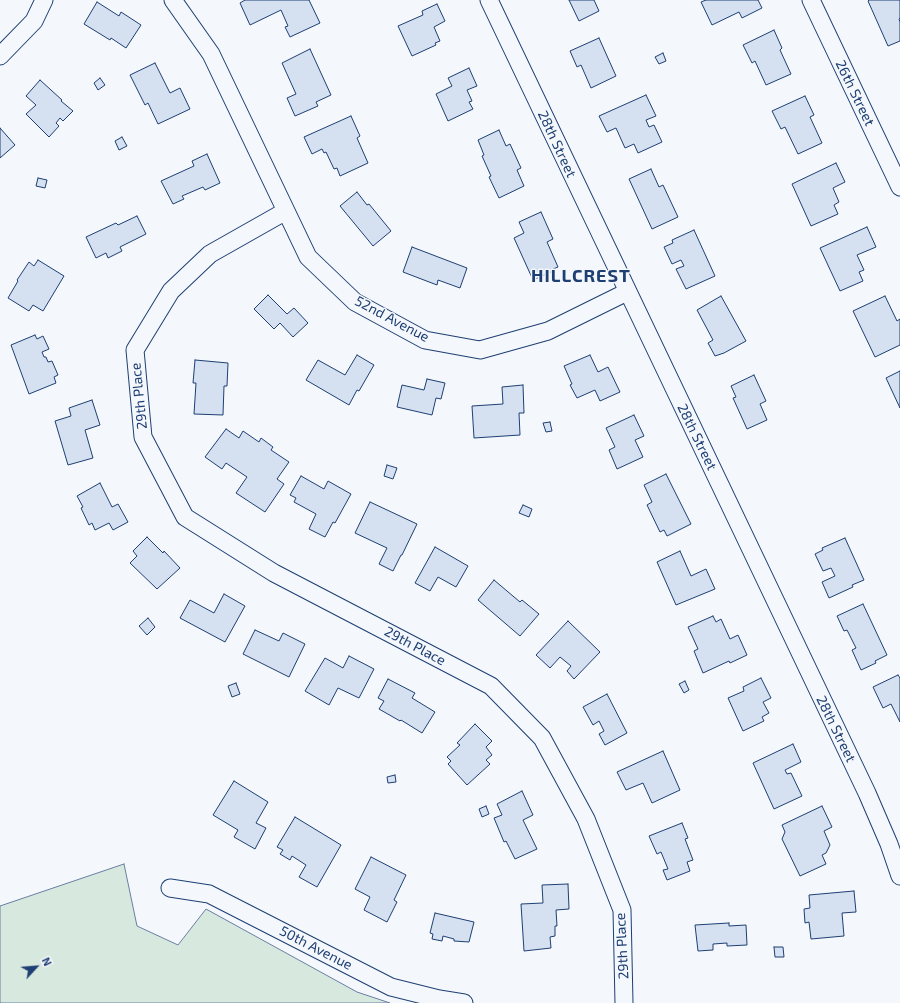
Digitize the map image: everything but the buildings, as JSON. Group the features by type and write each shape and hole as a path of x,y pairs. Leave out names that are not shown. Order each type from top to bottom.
{"street":[{"path":"0,56 34,21 44,0"},
{"name":"52nd Avenue","path":"173,0 211,54 308,257 355,302 425,340 480,350 548,331 627,292"},
{"name":"28th Street","path":"488,0 866,793 889,844 900,876"},
{"name":"26th Street","path":"811,0 900,187"},
{"name":"29th Place","path":"286,211 210,254 171,291 135,350 143,437 185,517 274,573 491,686 542,738 586,819 622,910 624,1003"},
{"name":"50th Avenue","path":"170,888 209,894 392,986 464,1003"}],"shaded area":[{"path":"124,864 137,926 178,945 206,909 357,992 390,1003 0,1003 0,906"}],"district":[{"name":"HILLCREST","path":"581,276"}]}
